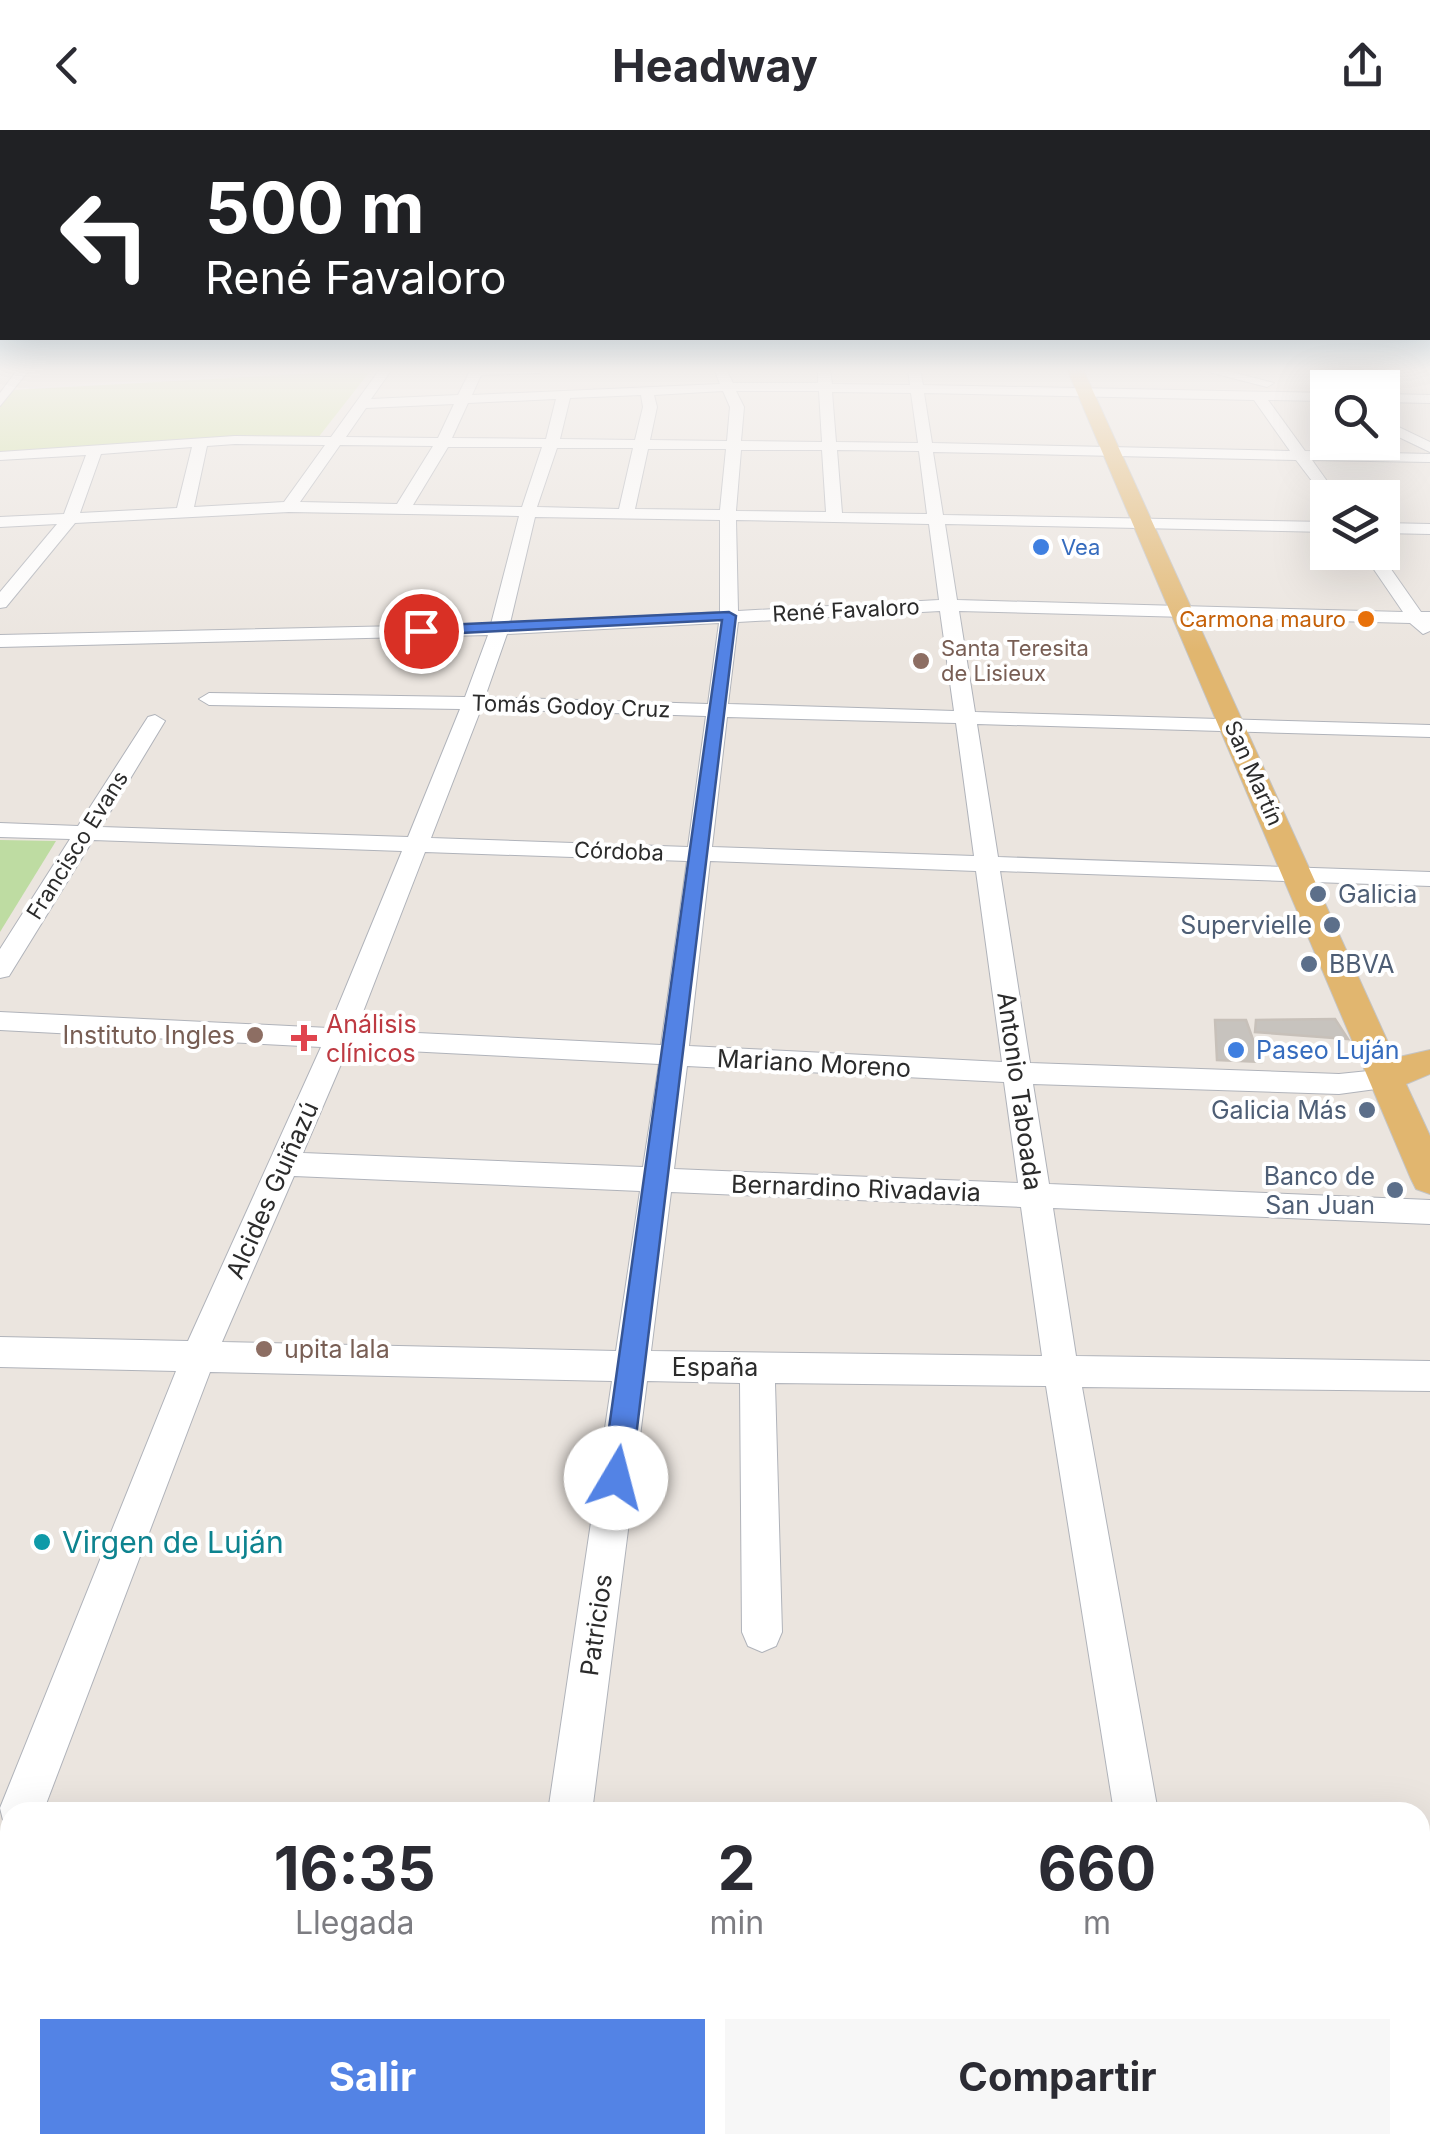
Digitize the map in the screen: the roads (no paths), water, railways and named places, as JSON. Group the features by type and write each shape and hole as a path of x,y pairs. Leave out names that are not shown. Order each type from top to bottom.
{"main road":[{"name":"San Martín","path":"1117,463 1430,1180"},
{"path":"1388,1079 1408,1067 1430,1062"},
{"path":"1388,1079 1411,1083 1430,1078"}],"street":[{"path":"0,603 71,517 90,463"},
{"path":"185,510 197,463"},
{"path":"289,507 318,463"},
{"path":"403,508 429,463"},
{"name":"Alcides Guiñazú","path":"25,1802 199,1356 338,1038 473,702 499,629 528,510 545,463"},
{"path":"626,513 638,463"},
{"name":"Patricios","path":"571,1802 718,710 729,616 732,463"},
{"path":"831,463 834,517"},
{"name":"Antonio Taboada","path":"928,463 990,864 1061,1370 1134,1802"},
{"path":"0,522 289,507 1310,527"},
{"path":"1400,529 1430,530"},
{"path":"1384,570 1423,618 1430,637"},
{"name":"René Favaloro","path":"0,640 499,629 949,605 1423,618"},
{"name":"Tomás Godoy Cruz","path":"210,699 473,702 1430,731"},
{"name":"Francisco Evans","path":"0,970 155,721"},
{"name":"Córdoba","path":"0,830 1430,879"},
{"name":"Mariano Moreno","path":"0,1021 1017,1073 1339,1084 1388,1079"},
{"name":"Bernardino Rivadavia","path":"283,1164 1430,1212"},
{"name":"España","path":"0,1352 632,1366 1430,1376"},
{"path":"757,1367 762,1632"}],"place":[{"name":"Vea","path":"1041,547"},
{"name":"Carmona mauro","path":"1366,619"},
{"name":"Santa Teresita de Lisieux","path":"921,661"},
{"name":"Galicia","path":"1318,894"},
{"name":"Supervielle","path":"1332,925"},
{"name":"BBVA","path":"1309,964"},
{"name":"Instituto Ingles","path":"255,1035"},
{"name":"Análisis clínicos","path":"304,1038"},
{"name":"Paseo Luján","path":"1236,1050"},
{"name":"Galicia Más","path":"1367,1110"},
{"name":"Banco de San Juan","path":"1395,1190"},
{"name":"upita lala","path":"264,1349"},
{"name":"Virgen de Luján","path":"42,1542"}]}
